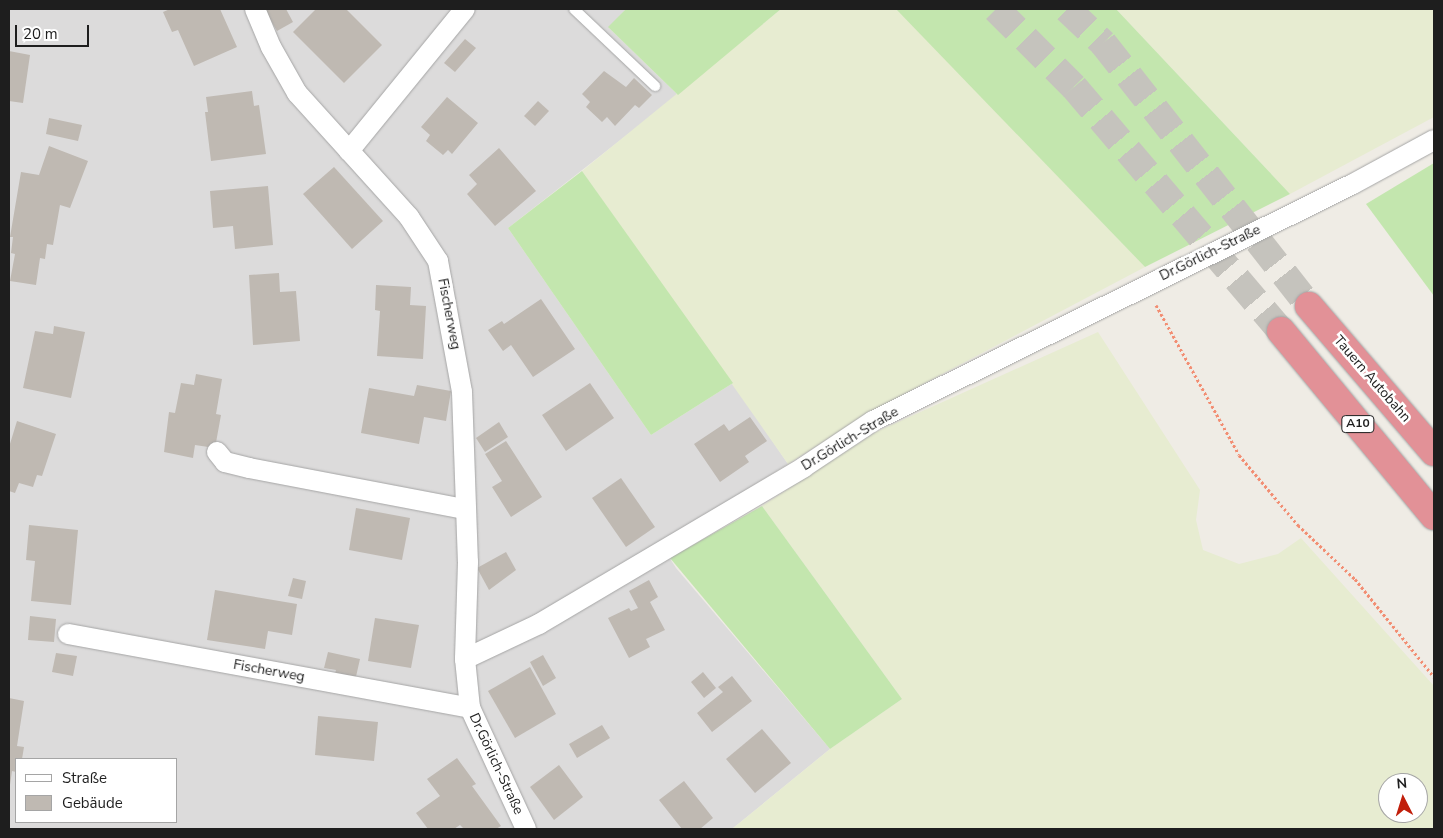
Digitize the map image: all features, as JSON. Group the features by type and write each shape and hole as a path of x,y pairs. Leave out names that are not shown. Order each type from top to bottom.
{"highway":[{"name":"Tauern Autobahn","path":"1309,306 1434,452"},
{"name":"A10","path":"1281,332 1434,516"}],"street":[{"name":"Fischerweg","path":"255,9 271,48 297,93 409,218 438,261 462,392 464,509 468,562 465,659"},
{"path":"349,151 466,9"},
{"name":"Dr.Görlich-Straße","path":"526,829 470,708 465,659 540,624 804,467 873,421 1145,285 1353,184 1434,140"},
{"path":"217,452 225,462 249,468 464,509"},
{"name":"Fischerweg","path":"68,634 470,708"}],"lane":[{"path":"574,9 655,86"}],"path":[{"path":"1145,285 1239,454 1298,525 1355,579 1434,677"}],"shaded area":[{"path":"9,9 626,9 609,28 678,95 508,228 651,435 733,383 788,464 660,543 676,568 830,749 732,829 9,829"}],"green space":[{"path":"626,9 781,9 678,95 608,27"},
{"path":"781,9 898,9 1145,267 870,412 788,464 582,171"},
{"path":"896,9 1116,9 1290,194 1145,267"},
{"path":"1116,9 1434,9 1434,117 1290,194"},
{"path":"1434,163 1434,296 1366,204"},
{"path":"582,171 733,383 651,435 508,228"},
{"path":"1098,332 1200,490 1196,520 1203,550 1239,564 1278,554 1301,538 1434,686 1434,829 732,829 830,749 902,699 762,506 876,432"},
{"path":"762,506 902,699 830,749 670,558"}],"building":[{"path":"170,9 220,9 237,47 194,66 178,30 172,32 163,12"},
{"path":"264,9 286,9 293,22 277,31"},
{"path":"316,9 346,9 382,45 344,83 293,32"},
{"path":"465,39 476,48 455,72 444,63"},
{"path":"9,51 30,55 23,103 9,101"},
{"path":"604,71 626,87 634,78 652,95 639,108 635,105 615,126 607,117 602,122 586,107 590,102 582,94"},
{"path":"252,91 254,106 259,105 266,154 211,161 205,112 208,112 206,97"},
{"path":"447,97 478,123 452,154 448,150 443,155 426,141 430,135 421,127"},
{"path":"538,101 549,111 535,126 524,116"},
{"path":"49,118 82,125 78,141 46,134"},
{"path":"49,146 88,161 70,208 60,205 53,245 47,244 45,259 40,258 36,285 10,281 15,254 11,253 13,237 10,237 21,172 39,175"},
{"path":"499,148 536,191 495,226 467,194 477,184 469,175"},
{"path":"334,167 383,221 352,249 303,194"},
{"path":"268,186 273,245 235,249 233,226 213,228 210,191"},
{"path":"279,273 280,292 296,291 300,341 253,345 249,275"},
{"path":"376,285 411,287 410,305 426,306 423,359 377,356 380,311 375,310"},
{"path":"541,299 575,349 533,377 511,345 503,351 488,330 502,321 504,324"},
{"path":"54,326 85,332 71,398 23,388 35,331 53,334"},
{"path":"196,374 222,379 216,414 221,415 215,448 195,445 193,458 164,452 169,412 175,413 181,383 194,385"},
{"path":"590,383 614,418 566,451 542,415"},
{"path":"417,385 451,391 446,421 424,417 419,444 361,433 369,388 414,396"},
{"path":"750,417 767,441 745,456 749,462 720,482 694,444 724,424 729,431"},
{"path":"17,421 56,434 42,476 37,475 33,487 19,483 15,493 9,491 9,447"},
{"path":"499,422 508,437 485,452 476,438"},
{"path":"506,441 542,497 511,517 492,487 502,481 485,454"},
{"path":"621,478 655,527 626,547 592,498"},
{"path":"356,508 410,518 402,560 349,550"},
{"path":"29,525 78,530 71,605 31,601 35,561 26,560"},
{"path":"506,552 516,570 489,590 477,568"},
{"path":"293,578 306,581 302,599 288,596"},
{"path":"649,580 658,597 650,602 665,630 646,639 650,647 629,658 608,618 629,608 631,611 638,608 629,591"},
{"path":"215,590 297,604 292,635 268,631 265,649 207,640"},
{"path":"30,616 56,619 54,642 28,640"},
{"path":"375,618 419,625 411,668 368,661"},
{"path":"328,652 360,659 355,681 334,676 336,670 324,668"},
{"path":"56,653 77,656 73,676 52,672"},
{"path":"543,655 556,678 543,686 530,662"},
{"path":"530,667 556,714 515,738 488,691"},
{"path":"703,672 716,688 704,698 691,682"},
{"path":"732,676 752,701 712,732 697,713 723,692 718,687"},
{"path":"9,698 24,701 17,746 24,747 22,758 15,758 15,772 12,771 10,785"},
{"path":"318,716 378,722 374,761 315,755"},
{"path":"602,725 610,738 577,758 569,744"},
{"path":"762,729 791,763 755,793 726,759"},
{"path":"457,758 476,784 472,786 501,826 496,829 464,829 460,825 454,829 428,829 416,813 440,796 427,779"},
{"path":"559,765 583,797 554,820 530,787"},
{"path":"684,781 713,818 700,829 682,829 659,800"}],"tunnel":[{"path":"996,9 1074,87 1281,331"},
{"path":"1067,9 1103,43 1309,306"}]}
